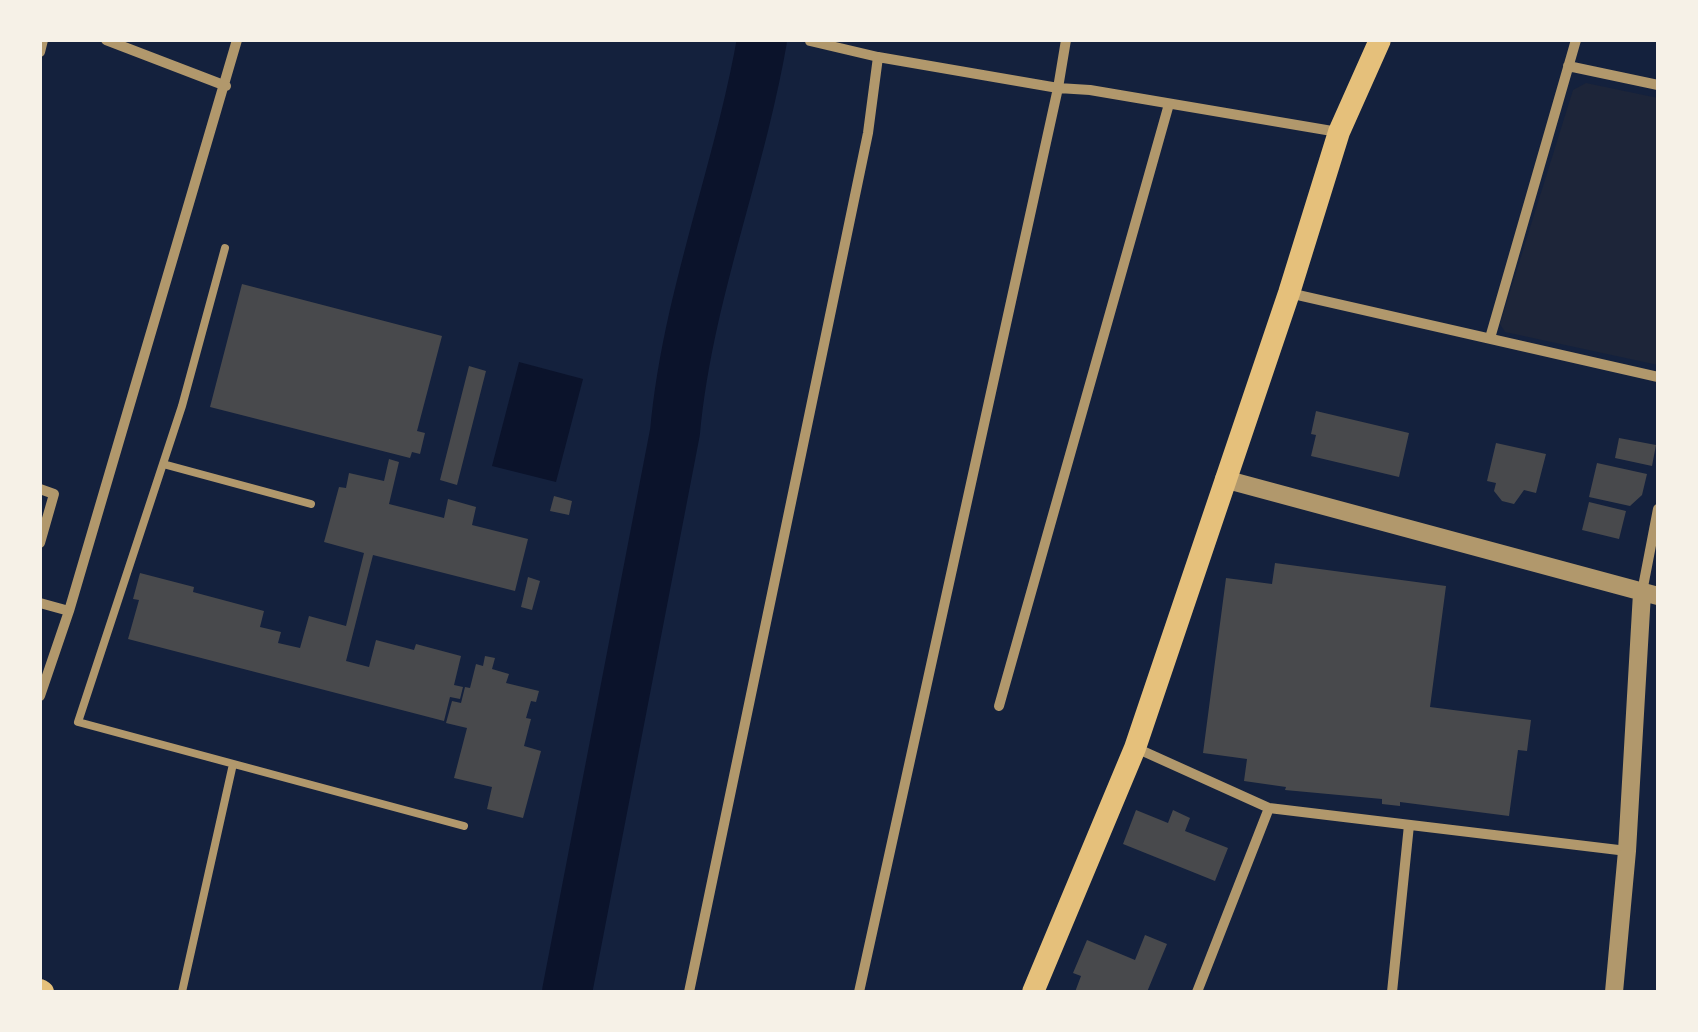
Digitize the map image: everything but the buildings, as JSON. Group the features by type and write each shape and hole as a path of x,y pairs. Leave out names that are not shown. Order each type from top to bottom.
{"highway":[{"path":"1032,992 1135,748 1289,294 1339,132 1380,40"}],"street":[{"path":"40,52 44,40"},
{"path":"106,40 226,86"},
{"path":"40,696 69,611 237,40"},
{"path":"859,992 1066,40"},
{"path":"1490,338 1576,40"},
{"path":"810,41 878,57 1058,88 1339,132"},
{"path":"689,992 868,133 878,57"},
{"path":"1568,66 1658,85"},
{"path":"998,706 1170,104"},
{"path":"1289,294 1658,377"},
{"path":"1224,479 1650,594"},
{"path":"40,489 54,494 40,543"},
{"path":"1614,992 1658,510"},
{"path":"40,604 69,611"},
{"path":"1135,748 1270,808 1627,851"},
{"path":"1197,992 1270,808"},
{"path":"1392,992 1409,824"}],"lane":[{"path":"225,248 182,406 78,722 464,826"},
{"path":"163,464 311,504"},
{"path":"182,992 233,764"}],"shaded area":[{"path":"1586,83 1658,98 1658,365 1505,332 1500,324 1573,90"},
{"path":"519,362 583,379 556,482 492,466"}],"waterway":[{"path":"567,992 675,432 690,333 762,40"}]}
